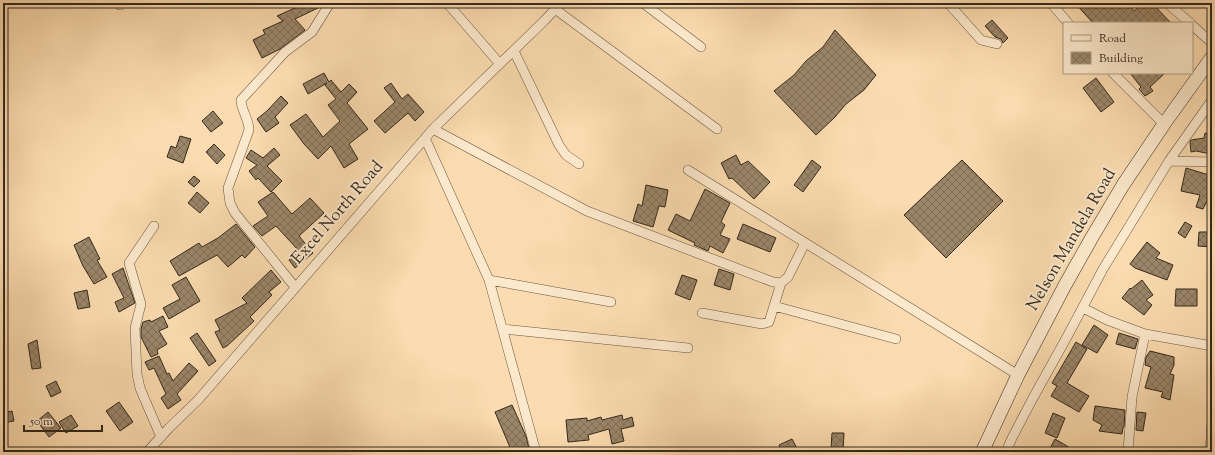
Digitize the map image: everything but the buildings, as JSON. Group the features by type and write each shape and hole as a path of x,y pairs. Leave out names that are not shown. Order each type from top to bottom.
{"main road":[{"name":"Nelson Mandela Road","path":"982,452 1018,374 1091,239 1123,185 1212,57"}],"street":[{"path":"295,287 235,214 230,203 228,188 249,130 248,120 241,104 241,100 285,52 312,32 330,3"},
{"path":"447,3 500,64"},
{"path":"643,3 701,47"},
{"path":"948,3 981,40 997,44"},
{"path":"1051,3 1067,22"},
{"path":"1167,3 1189,22"},
{"path":"558,6 717,129"},
{"name":"Excel North Road","path":"147,452 198,400 433,129 514,51 558,6"},
{"path":"1193,26 1212,43"},
{"path":"514,51 559,145 566,155 580,164"},
{"path":"1115,74 1164,124"},
{"path":"1006,452 1032,398 1083,308 1103,269 1169,161 1212,100"},
{"path":"433,129 587,211 773,282 781,283"},
{"path":"425,138 489,280 536,452"},
{"path":"1169,161 1212,162"},
{"path":"688,170 805,244 1018,374"},
{"path":"154,226 129,263 141,304 135,328 137,374 140,388 162,436"},
{"path":"702,313 762,324 769,322 781,283 788,277 805,244"},
{"path":"489,280 611,302"},
{"path":"774,306 896,339"},
{"path":"1083,308 1107,320 1145,334 1212,346"},
{"path":"503,329 688,348"},
{"path":"1128,452 1132,397 1145,334"},
{"path":"1210,452 1212,423"}]}
